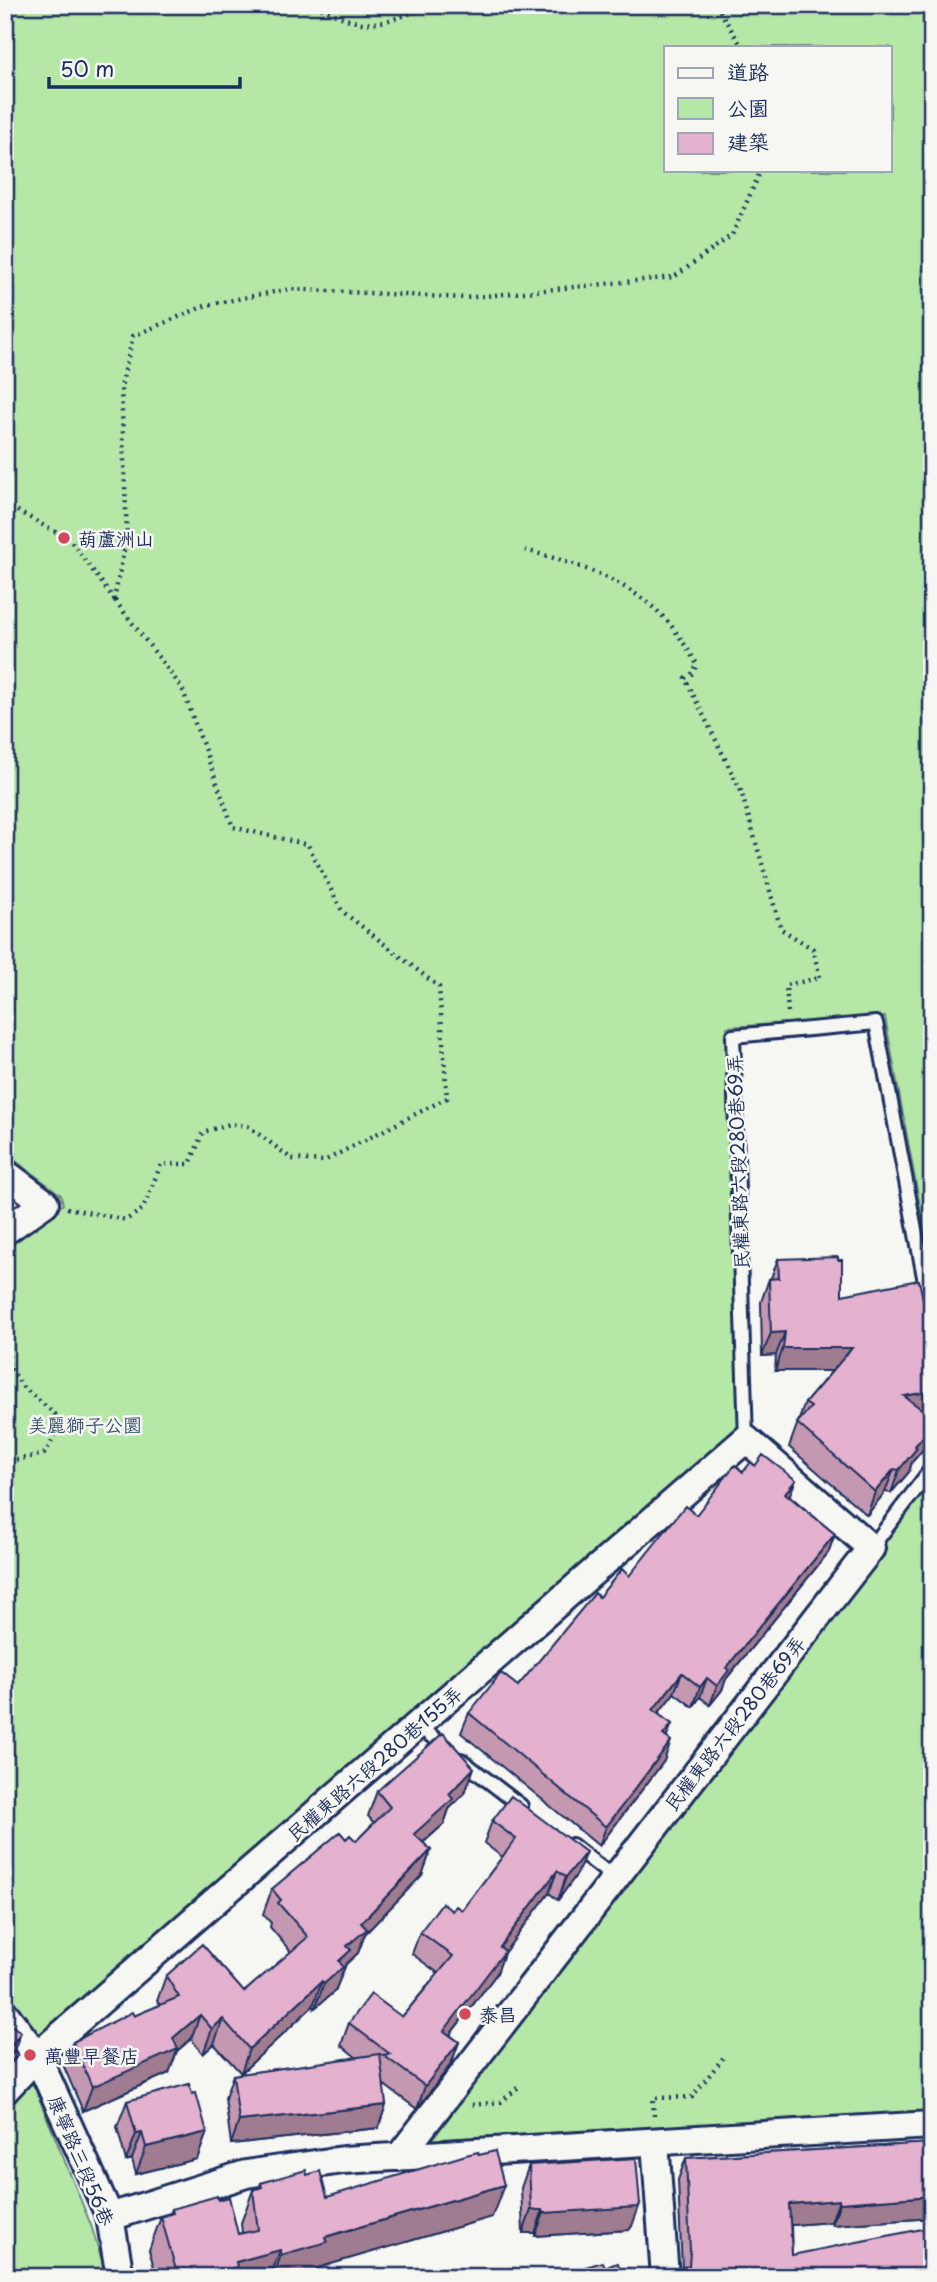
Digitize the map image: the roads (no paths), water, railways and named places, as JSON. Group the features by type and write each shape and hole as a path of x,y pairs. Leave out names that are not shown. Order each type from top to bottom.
{"street":[{"path":"5,1173 45,1203 5,1231"},
{"path":"746,1438 871,1548"},
{"name":"民權東路六段280巷155弄","path":"5,2090 37,2056 746,1438"},
{"name":"民權東路六段280巷69弄","path":"399,2157 613,1877 871,1548"},
{"name":"康寧路三段56巷","path":"5,2014 37,2056 110,2217 120,2277"},
{"path":"110,2217 246,2174 343,2160 932,2126"},
{"path":"655,2142 665,2277"}],"lane":[{"name":"民權東路六段280巷69弄","path":"746,1438 733,1036 876,1023 932,1319"},
{"name":"民權東路六段280巷69弄","path":"871,1548 932,1468"},
{"path":"417,1725 537,1818"},
{"path":"558,1835 613,1877"}],"place":[{"name":"葫蘆洲山","path":"64,538"},
{"name":"泰昌","path":"465,2014"},
{"name":"萬豐早餐店","path":"30,2055"}],"park label":[{"name":"美麗獅子公圜","path":"85,1424"}]}
